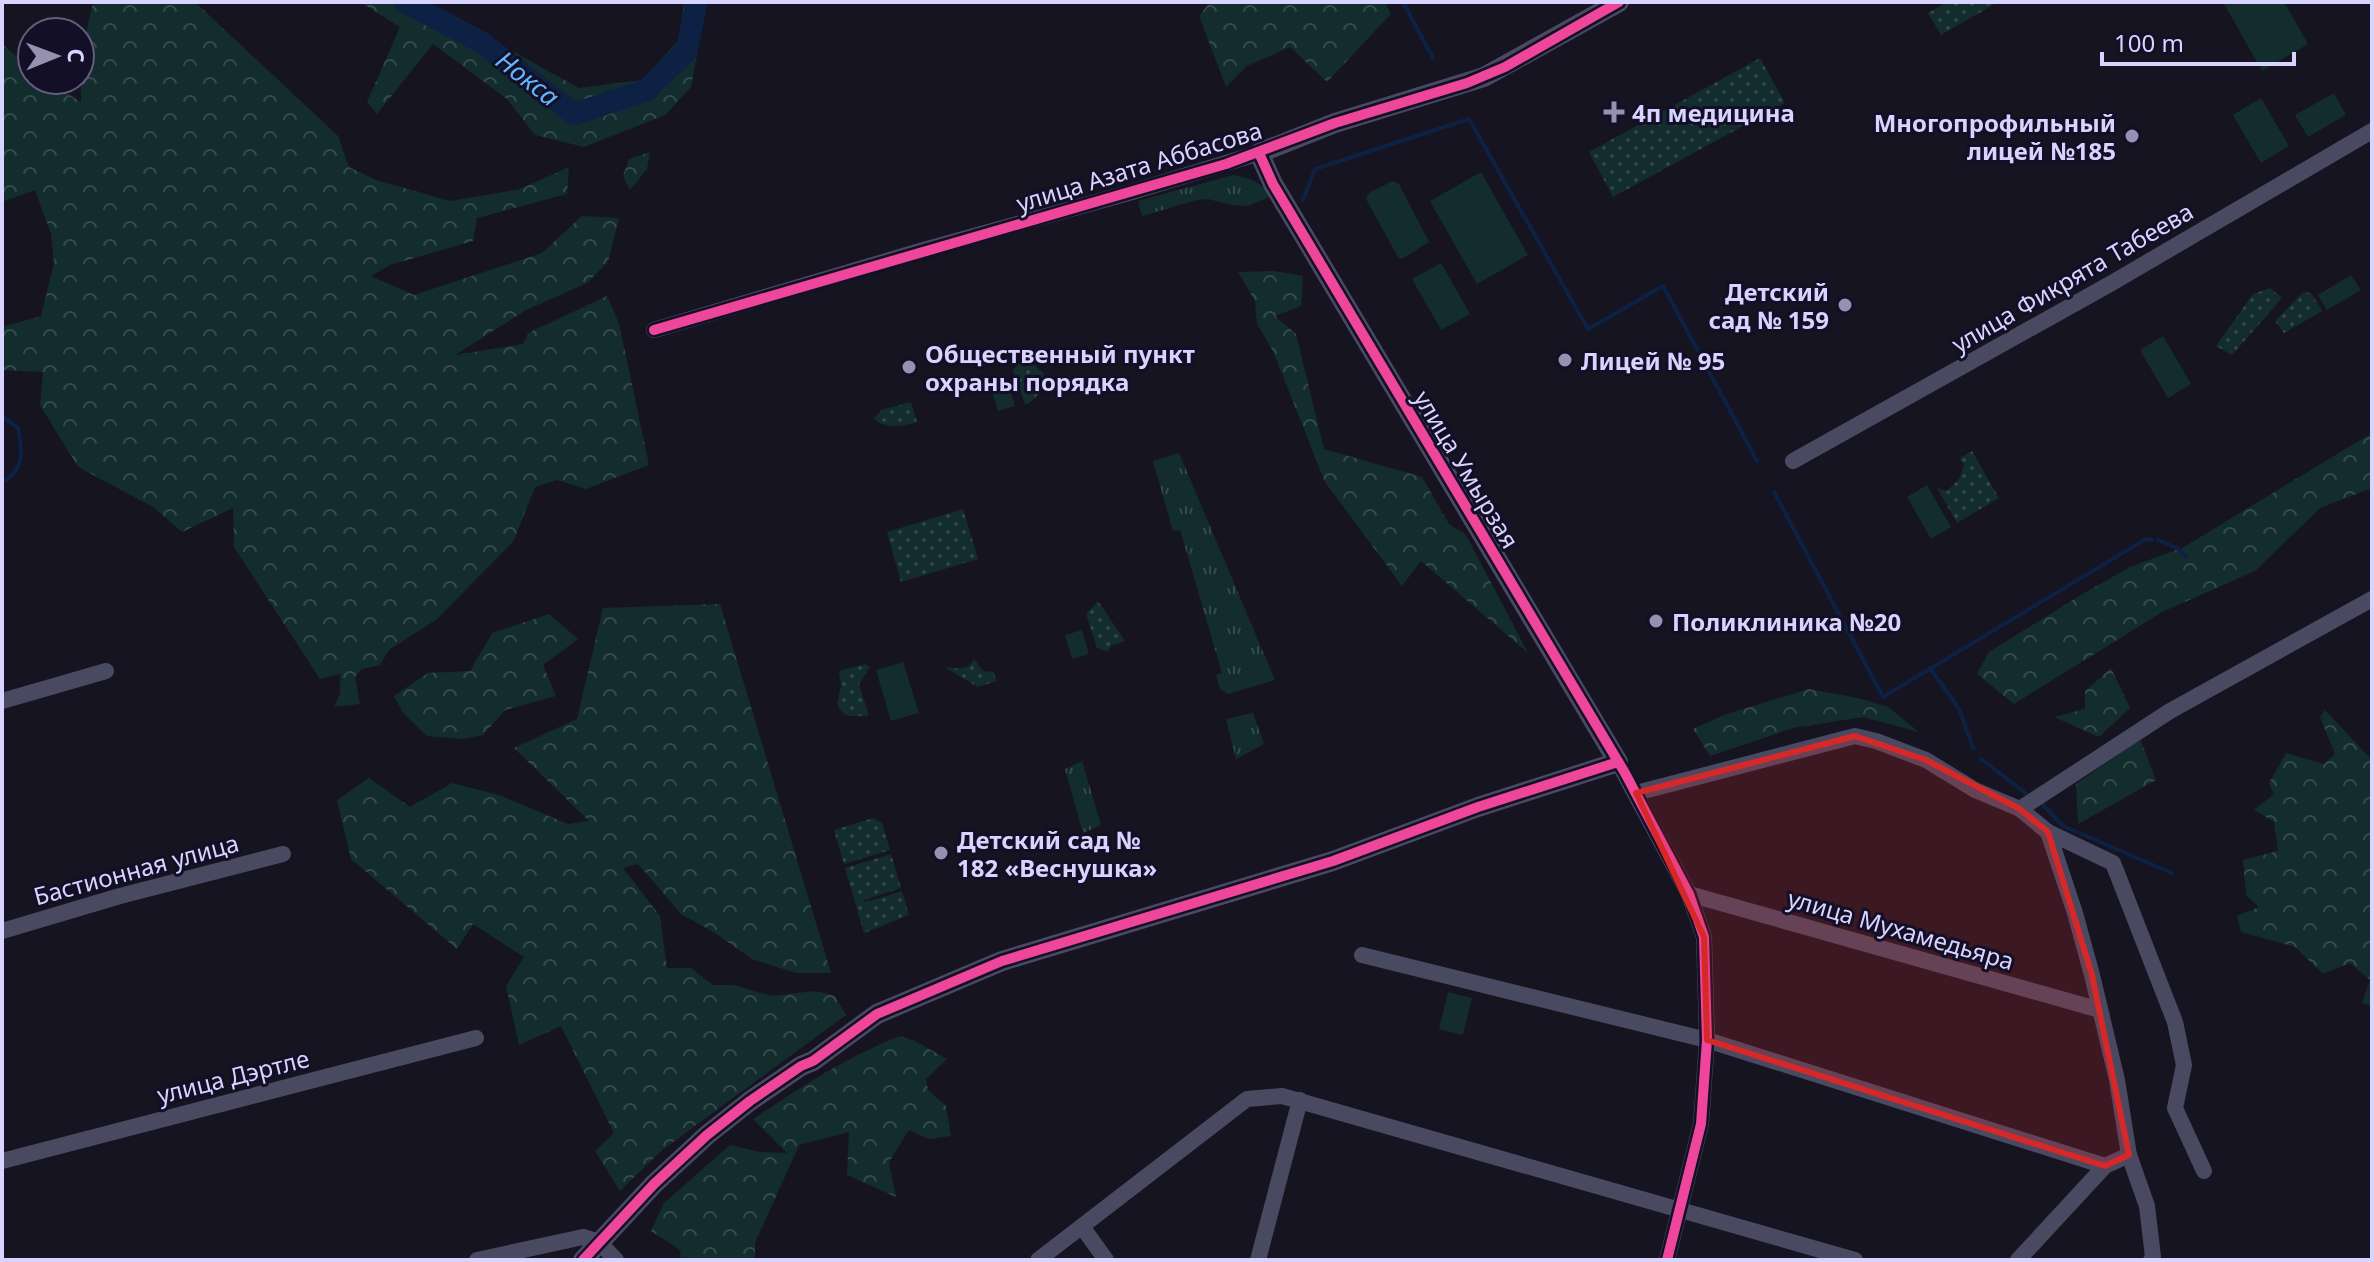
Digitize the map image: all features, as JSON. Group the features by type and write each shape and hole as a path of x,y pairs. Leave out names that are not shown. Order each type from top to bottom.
{"street":[{"name":"улица Азата Аббасова","path":"654,330 1132,192 1259,153 1335,123 1484,77 1619,2"},
{"name":"улица Фикрята Табеева","path":"1793,461 2098,291 2372,131"},
{"name":"улица Умырзая","path":"1259,153 1273,184 1640,799"},
{"path":"2020,809 2170,711 2372,599"},
{"path":"2,701 106,671"},
{"path":"1667,1260 1701,1124 1707,1040 1704,937 1689,894 1640,799 1855,736 1926,760 1975,790 2020,809 2048,832 2113,863 2175,1022 2184,1065 2175,1108 2204,1171"},
{"path":"583,1260 654,1184 707,1135 750,1101 813,1061 877,1014 1002,961 1333,861 1478,807 1618,762"},
{"path":"2048,832 2075,913 2100,1010 2117,1080 2129,1155 2147,1206 2152,1259"},
{"name":"Бастионная улица","path":"2,931 120,896 283,854"},
{"name":"улица Мухамедьяра","path":"1689,894 2100,1010"},
{"path":"1362,955 1707,1040 2105,1166"},
{"name":"улица Дэртле","path":"2,1161 476,1038"},
{"path":"1038,1260 1247,1099 1282,1096 1855,1260"},
{"path":"1260,1259 1300,1100"},
{"path":"2018,1260 2105,1166 2129,1155"},
{"path":"1083,1228 1106,1260"},
{"path":"477,1260 583,1237 599,1242 616,1260"}],"highlighted area":[{"path":"1855,736 1926,760 2020,809 2048,832 2092,975 2129,1155 2105,1166 1707,1040 1704,937 1636,793"}],"green space":[{"path":"195,2 338,136 349,167 376,180 450,201 520,189 569,167 567,194 477,218 473,241 390,265 371,276 414,295 542,253 582,216 619,218 608,262 587,283 526,310 455,355 523,344 528,333 607,296 619,323 649,465 586,489 557,480 535,487 513,542 437,619 389,650 380,665 362,669 355,677 360,704 334,707 340,694 340,674 320,679 234,547 233,508 182,532 153,507 78,467 40,405 43,372 2,370 2,327 41,316 54,263 51,234 35,190 2,202 2,44 16,56 16,96 71,96 81,102 81,96 96,96 96,16 90,16 93,3"},
{"path":"360,2 424,2 579,88 642,80 679,40 684,2 707,2 691,87 665,115 584,147 535,135 507,99 433,44 377,114 367,102 400,27"},
{"path":"1210,2 1385,2 1391,14 1327,82 1290,47 1247,66 1226,87 1199,16"},
{"path":"1947,2 1998,2 1941,35 1928,13"},
{"path":"2223,2 2284,2 2308,44 2262,71"},
{"path":"1760,58 1785,103 1613,197 1589,152"},
{"path":"2334,93 2346,115 2308,137 2295,115"},
{"path":"2261,98 2289,146 2261,163 2233,115"},
{"path":"650,152 647,169 630,190 623,176 629,159"},
{"path":"1481,172 1528,255 1477,284 1430,201"},
{"path":"1233,175 1255,181 1272,196 1248,206 1197,200 1142,216 1138,201"},
{"path":"1393,181 1399,184 1429,242 1402,259 1398,257 1366,199 1369,193"},
{"path":"1441,263 1470,314 1441,330 1412,279"},
{"path":"1274,271 1303,276 1301,306 1275,316 1296,334 1324,449 1422,477 1449,524 1466,535 1528,653 1421,561 1402,586 1325,482 1273,351 1257,324 1255,301 1238,272"},
{"path":"2351,275 2361,290 2327,310 2318,295"},
{"path":"2270,288 2282,298 2232,355 2216,346 2253,294"},
{"path":"2303,292 2311,293 2322,311 2284,333 2275,321"},
{"path":"2163,336 2191,384 2168,398 2140,350"},
{"path":"1025,356 1043,373 1046,386 1025,404 1013,370"},
{"path":"1008,382 1015,406 998,411 991,387"},
{"path":"911,402 917,422 894,426 874,419 881,410"},
{"path":"2372,433 2372,488 2320,508 2255,571 2162,612 2014,704 1977,674 1989,652 2079,596 2130,567 2182,548"},
{"path":"1972,451 1999,498 1957,523 1937,488 1947,491 1959,479 1964,466 1960,458"},
{"path":"1179,453 1275,680 1228,694 1220,689 1216,675 1222,673 1180,530 1173,531 1153,461"},
{"path":"1927,485 1951,527 1931,539 1907,497"},
{"path":"963,509 978,559 901,582 887,532"},
{"path":"1098,601 1125,641 1111,646 1108,652 1097,648 1086,614"},
{"path":"720,604 831,973 796,973 752,959 681,914 638,864 623,868 660,916 667,968 691,968 713,985 733,985 772,996 815,991 835,996 846,1015 661,1151 620,1191 595,1151 614,1133 561,1026 519,1045 506,986 524,957 473,924 457,949 351,859 337,800 369,778 410,807 452,783 499,795 568,824 589,821 514,748 577,719 603,608"},
{"path":"549,614 578,639 543,665 556,696 505,710 483,735 462,739 427,736 403,713 394,696 428,673 470,671 492,633"},
{"path":"1082,630 1089,654 1072,659 1065,635"},
{"path":"974,659 983,671 994,672 996,681 978,687 944,667 965,668"},
{"path":"903,662 919,713 891,721 876,670"},
{"path":"865,664 870,667 859,684 869,716 846,715 837,703 841,687 839,671"},
{"path":"2111,668 2130,708 2099,737 2054,717 2085,709 2085,691"},
{"path":"1809,689 1888,707 1919,732 1863,717 1793,728 1710,756 1693,729 1724,715"},
{"path":"2325,710 2372,760 2372,1006 2362,1003 2370,980 2350,963 2323,974 2295,947 2241,932 2237,916 2259,907 2246,895 2243,860 2278,851 2274,822 2254,810 2274,794 2269,783 2286,753 2324,764 2335,754 2320,717"},
{"path":"1253,713 1264,744 1236,759 1226,719"},
{"path":"2140,739 2156,780 2078,824 2076,784"},
{"path":"1082,761 1101,825 1083,833 1065,769"},
{"path":"873,818 882,823 890,850 844,864 834,830"},
{"path":"891,854 901,888 864,900 866,902 902,891 909,915 864,933 845,868"},
{"path":"1448,992 1472,998 1463,1035 1439,1029"},
{"path":"900,1036 947,1059 926,1079 928,1090 946,1106 951,1136 929,1139 909,1130 889,1162 896,1197 847,1175 849,1132 799,1145 755,1243 755,1260 681,1260 680,1250 651,1231 664,1203 730,1145 760,1152 787,1153 753,1119 842,1063"}],"waterway":[{"name":"Нокса","path":"405,2 481,42 574,114 645,91 686,52 697,2"},
{"path":"1403,2 1433,58"},
{"path":"1303,200 1315,169 1469,119 1588,329 1663,286 1757,461"},
{"path":"2,416 18,428 21,445 18,466 2,483"},
{"path":"1774,492 1883,697 2146,539 2152,540"},
{"path":"2158,540 2177,548 2186,557"},
{"path":"1930,668 1959,709 1973,748"},
{"path":"1981,759 2028,795"},
{"path":"2042,804 2063,826 2172,873"}],"cycle path":[{"path":"654,330 1226,164 1335,123 1467,83 1505,67 1619,2"},
{"path":"1259,153 1273,184 1625,773 1689,894 1704,937 1707,1040 1701,1124 1667,1260"},
{"path":"583,1260 654,1184 707,1135 750,1101 813,1061 877,1014 1002,961 1333,861 1478,807 1618,762"}],"place":[{"name":"4п медицина","path":"1614,112"},
{"name":"Многопрофильный лицей №185","path":"2132,136"},
{"name":"Детский сад № 159","path":"1845,305"},
{"name":"Лицей № 95","path":"1565,360"},
{"name":"Общественный пункт охраны порядка","path":"909,367"},
{"name":"Поликлиника №20","path":"1656,621"},
{"name":"Детский сад № 182 «Веснушка»","path":"941,853"}]}
